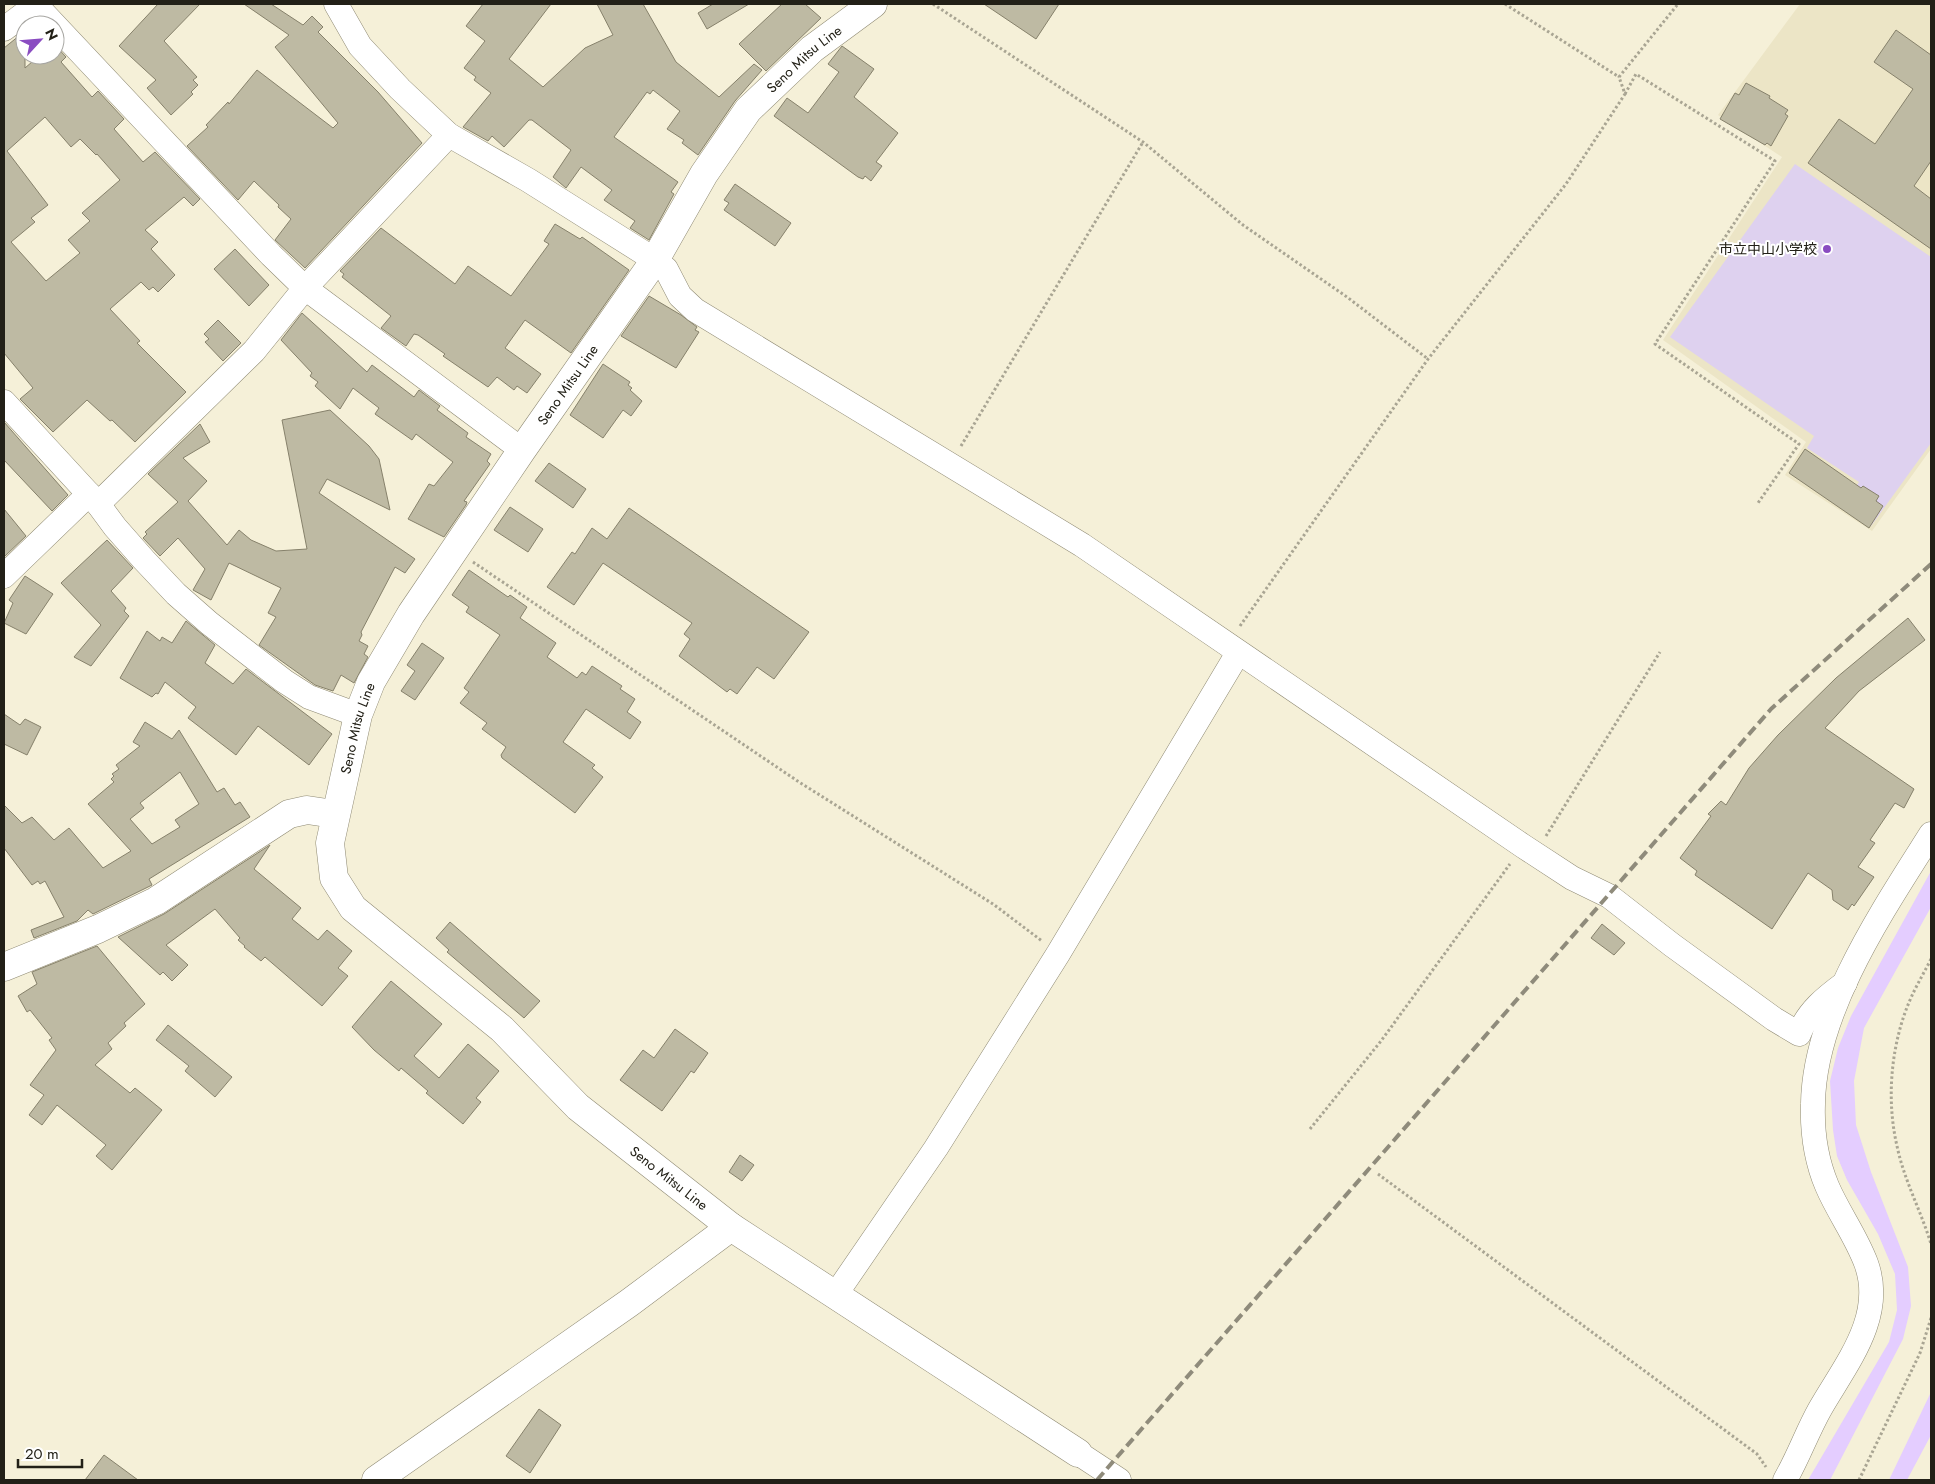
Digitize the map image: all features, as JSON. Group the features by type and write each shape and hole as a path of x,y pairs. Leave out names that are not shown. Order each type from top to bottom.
{"main road":[{"name":"Seno Mitsu Line","path":"873,4 812,49 748,110 704,174 655,260 522,450 412,614 371,682 358,715 334,814 330,843 334,878 354,908 502,1029 578,1107 731,1227 1078,1453"},
{"path":"4,968 98,929 156,901 289,814 306,810 334,814"},
{"path":"376,1480 629,1303 731,1227"}],"street":[{"path":"336,4 360,46 400,89 449,135 528,180 655,260 666,269 680,296 695,310 1082,545 1529,850 1572,878 1609,896 1672,945 1774,1019 1799,1034 1804,1021 1814,1009 1845,983"},
{"path":"4,29 41,6 271,255 305,288 522,450"},
{"path":"4,576 94,499 254,351 305,288 449,135"},
{"path":"4,402 94,499 115,527 176,594 255,661 309,697 358,715"},
{"path":"836,1294 936,1148 1058,954 1233,649"},
{"path":"1777,1476 1862,1338 1870,1306 1870,1278 1866,1264 1819,1166 1812,1122 1814,1079 1819,1057 1829,1020 1845,983 1900,883 1931,834"},
{"path":"1078,1453 1118,1480"}],"path":[{"path":"933,4 1144,142 1243,225 1347,297 1428,358"},
{"path":"1505,4 1619,77 1625,94"},
{"path":"1619,77 1678,4"},
{"path":"1233,649 1428,358 1566,184 1636,74 1776,161 1655,344 1799,444 1758,503"},
{"path":"949,464 1144,142"},
{"path":"455,550 799,782 993,904 1058,954"},
{"path":"1310,1129 1393,1026 1529,850 1660,652"},
{"path":"1931,959 1910,1000 1899,1032 1894,1054 1892,1101 1897,1147 1931,1244"},
{"path":"1378,1174 1756,1454 1777,1476"},
{"path":"1859,1480 1920,1353 1931,1318"}],"shaded area":[{"name":"市立中山小学校","path":"1800,4 1931,4 1931,449 1872,531 1785,475 1806,442 1663,340 1782,157 1718,115"},
{"path":"1795,164 1931,257 1931,443 1871,526 1843,507 1859,482 1807,448 1814,436 1670,337"},
{"path":"1931,871 1931,907 1864,1028 1854,1081 1856,1125 1871,1172 1908,1267 1911,1306 1903,1339 1830,1480 1808,1480 1889,1342 1897,1310 1895,1274 1878,1234 1847,1180 1837,1156 1833,1130 1830,1081 1838,1048 1851,1016"},
{"path":"1931,1392 1931,1435 1907,1480 1889,1480"}],"building":[{"path":"158,4 200,4 164,41 197,77 193,80 198,85 191,92 193,94 171,115 147,88 156,80 119,46"},
{"path":"244,4 271,4 303,25 312,16 323,27 318,32 378,92 422,143 305,268 275,240 291,219 278,207 279,205 254,181 238,200 187,146 208,127 206,125 228,102 229,104 257,70 333,128 338,123 275,47 289,35"},
{"path":"483,4 551,4 509,59 543,87 585,48 613,35 597,4 643,4 676,62 719,97 754,64 762,70 735,101 698,155 682,143 684,140 667,129 680,111 653,90 650,94 647,92 614,137 678,182 671,192 674,194 649,240 630,228 635,221 604,200 612,190 581,167 566,188 553,177 571,150 532,120 529,120 504,147 492,136 488,141 463,127 491,93 474,80 476,77 464,68 485,41 466,26"},
{"path":"713,4 749,4 707,29 698,13"},
{"path":"782,4 805,4 821,18 766,71 739,44"},
{"path":"984,4 1059,4 1036,39"},
{"path":"1896,30 1931,55 1931,161 1914,186 1931,199 1931,249 1808,163 1839,119 1875,144 1913,89 1874,62"},
{"path":"15,39 15,65 25,65 25,68 28,65 64,65 92,97 98,91 124,119 114,129 143,162 155,152 200,199 193,206 184,197 145,230 158,242 151,249 175,275 158,292 153,287 149,290 141,282 110,309 140,341 137,343 186,392 135,442 87,400 53,432 20,399 33,388 4,353 4,48","holes":["45,117 71,147 80,139 97,154 120,180 82,213 90,221 68,240 80,253 46,281 11,242 35,222 31,218 48,205 7,151"]},
{"path":"842,46 874,69 854,97 898,133 876,162 882,166 871,181 865,176 863,179 858,177 774,116 787,98 808,113 839,72 828,64"},
{"path":"1746,83 1770,96 1769,98 1788,110 1785,114 1788,116 1771,146 1767,143 1765,145 1720,119 1735,93 1739,95"},
{"path":"735,184 791,223 775,246 724,210 729,203 724,200"},
{"path":"555,224 580,239 582,237 629,270 571,353 525,320 505,348 541,374 527,393 517,386 514,390 497,377 488,387 443,356 445,354 418,335 414,334 406,346 381,328 391,316 342,277 344,274 340,271 381,228 455,284 468,266 511,296 549,244 544,241"},
{"path":"235,249 269,285 249,306 214,269"},
{"path":"649,296 681,315 697,327 695,330 699,332 676,368 621,336"},
{"path":"302,313 367,372 372,365 414,397 419,390 440,406 437,410 468,433 466,437 491,454 487,461 490,464 464,501 467,502 466,505 444,537 408,519 429,484 434,486 453,462 416,434 412,440 375,414 379,408 353,388 340,409 315,386 318,382 310,376 312,373 281,340"},
{"path":"218,320 241,343 223,361 205,342 209,339 204,334"},
{"path":"603,364 630,382 628,385 632,388 630,390 642,401 631,416 623,410 603,438 570,415"},
{"path":"330,410 369,446 379,459 390,510 327,479 319,493 415,559 405,573 395,567 361,632 362,635 359,641 368,646 364,654 368,657 354,683 341,675 333,691 315,685 259,645 276,617 268,613 281,588 229,563 211,600 193,590 205,569 178,538 160,556 143,538 147,534 145,532 178,502 148,474 200,424 210,442 183,458 207,481 188,501 227,545 239,530 251,540 276,551 307,549 282,420"},
{"path":"4,422 68,495 52,511 4,460"},
{"path":"1805,449 1861,488 1863,486 1879,496 1876,501 1883,506 1869,528 1789,473"},
{"path":"549,463 586,489 573,508 535,481"},
{"path":"510,507 543,529 528,552 494,530"},
{"path":"629,508 809,632 774,679 757,667 737,694 730,689 727,692 679,656 690,639 684,634 692,623 603,563 574,605 547,587 572,552 575,554 592,528 607,539"},
{"path":"4,509 26,536 4,557"},
{"path":"107,540 133,568 111,591 126,608 124,611 129,616 91,666 74,657 101,625 61,583"},
{"path":"469,570 508,597 510,595 527,607 520,618 556,643 547,657 577,678 582,672 586,675 592,666 622,686 620,689 635,699 627,712 641,722 630,739 586,709 563,742 595,765 592,768 603,777 575,813 502,758 501,755 506,747 482,729 487,723 460,703 469,692 464,688 500,635 466,612 469,607 452,595"},
{"path":"25,576 53,594 26,634 4,623 13,603 9,600"},
{"path":"1908,618 1925,640 1859,691 1825,728 1914,789 1904,808 1895,803 1870,840 1875,843 1858,867 1874,877 1854,906 1852,904 1848,910 1833,900 1832,890 1808,873 1772,929 1695,875 1697,871 1680,858 1711,816 1708,814 1721,801 1726,805 1749,768 1778,735 1836,678"},
{"path":"186,621 215,645 205,663 233,684 246,669 332,734 309,765 258,726 236,755 188,718 196,707 165,682 158,694 156,693 152,697 120,678 147,631 160,641 162,637 172,643"},
{"path":"422,643 444,658 415,700 401,691 415,671 407,665"},
{"path":"4,714 20,725 25,719 41,727 27,755 4,744"},
{"path":"145,722 172,739 179,730 217,792 224,788 235,805 240,802 250,817 149,879 152,885 93,914 88,910 77,921 34,938 31,930 64,917 45,881 40,884 38,881 32,885 4,848 4,805 22,823 32,817 54,840 69,828 103,868 131,851 88,804 114,782 111,779 114,776 112,774 119,769 116,765 140,746 133,742","holes":["180,772 199,804 175,820 180,827 152,844 130,819 144,808 140,803"]},
{"path":"270,845 254,869 301,908 292,919 318,940 327,930 352,951 338,968 348,976 322,1006 265,957 261,961 244,947 238,940 240,938 215,909 166,945 188,965 172,981 163,972 160,975 118,937 164,914"},
{"path":"450,922 540,1001 524,1018 447,952 449,950 436,938"},
{"path":"1602,924 1625,943 1614,955 1591,938"},
{"path":"97,946 145,1004 124,1023 126,1026 108,1043 112,1049 95,1065 130,1093 135,1088 162,1110 112,1170 96,1156 106,1145 57,1105 42,1125 29,1115 44,1095 30,1085 56,1050 49,1040 52,1038 30,1010 27,1012 18,996 37,984 32,972"},
{"path":"391,981 442,1024 414,1056 439,1078 468,1044 499,1071 476,1098 481,1102 463,1124 426,1093 428,1091 401,1068 399,1071 374,1050 352,1027"},
{"path":"168,1025 232,1077 215,1097 185,1071 189,1066 156,1040"},
{"path":"675,1029 708,1053 694,1073 691,1071 662,1111 620,1080 643,1050 654,1058"},
{"path":"740,1155 754,1165 742,1181 729,1172"},
{"path":"539,1409 561,1425 530,1473 506,1456"},
{"path":"104,1455 138,1480 85,1480"}],"railway":[{"path":"1097,1480 1771,709 1931,564"}],"place":[{"name":"市立中山小学校","path":"1827,249"}]}
